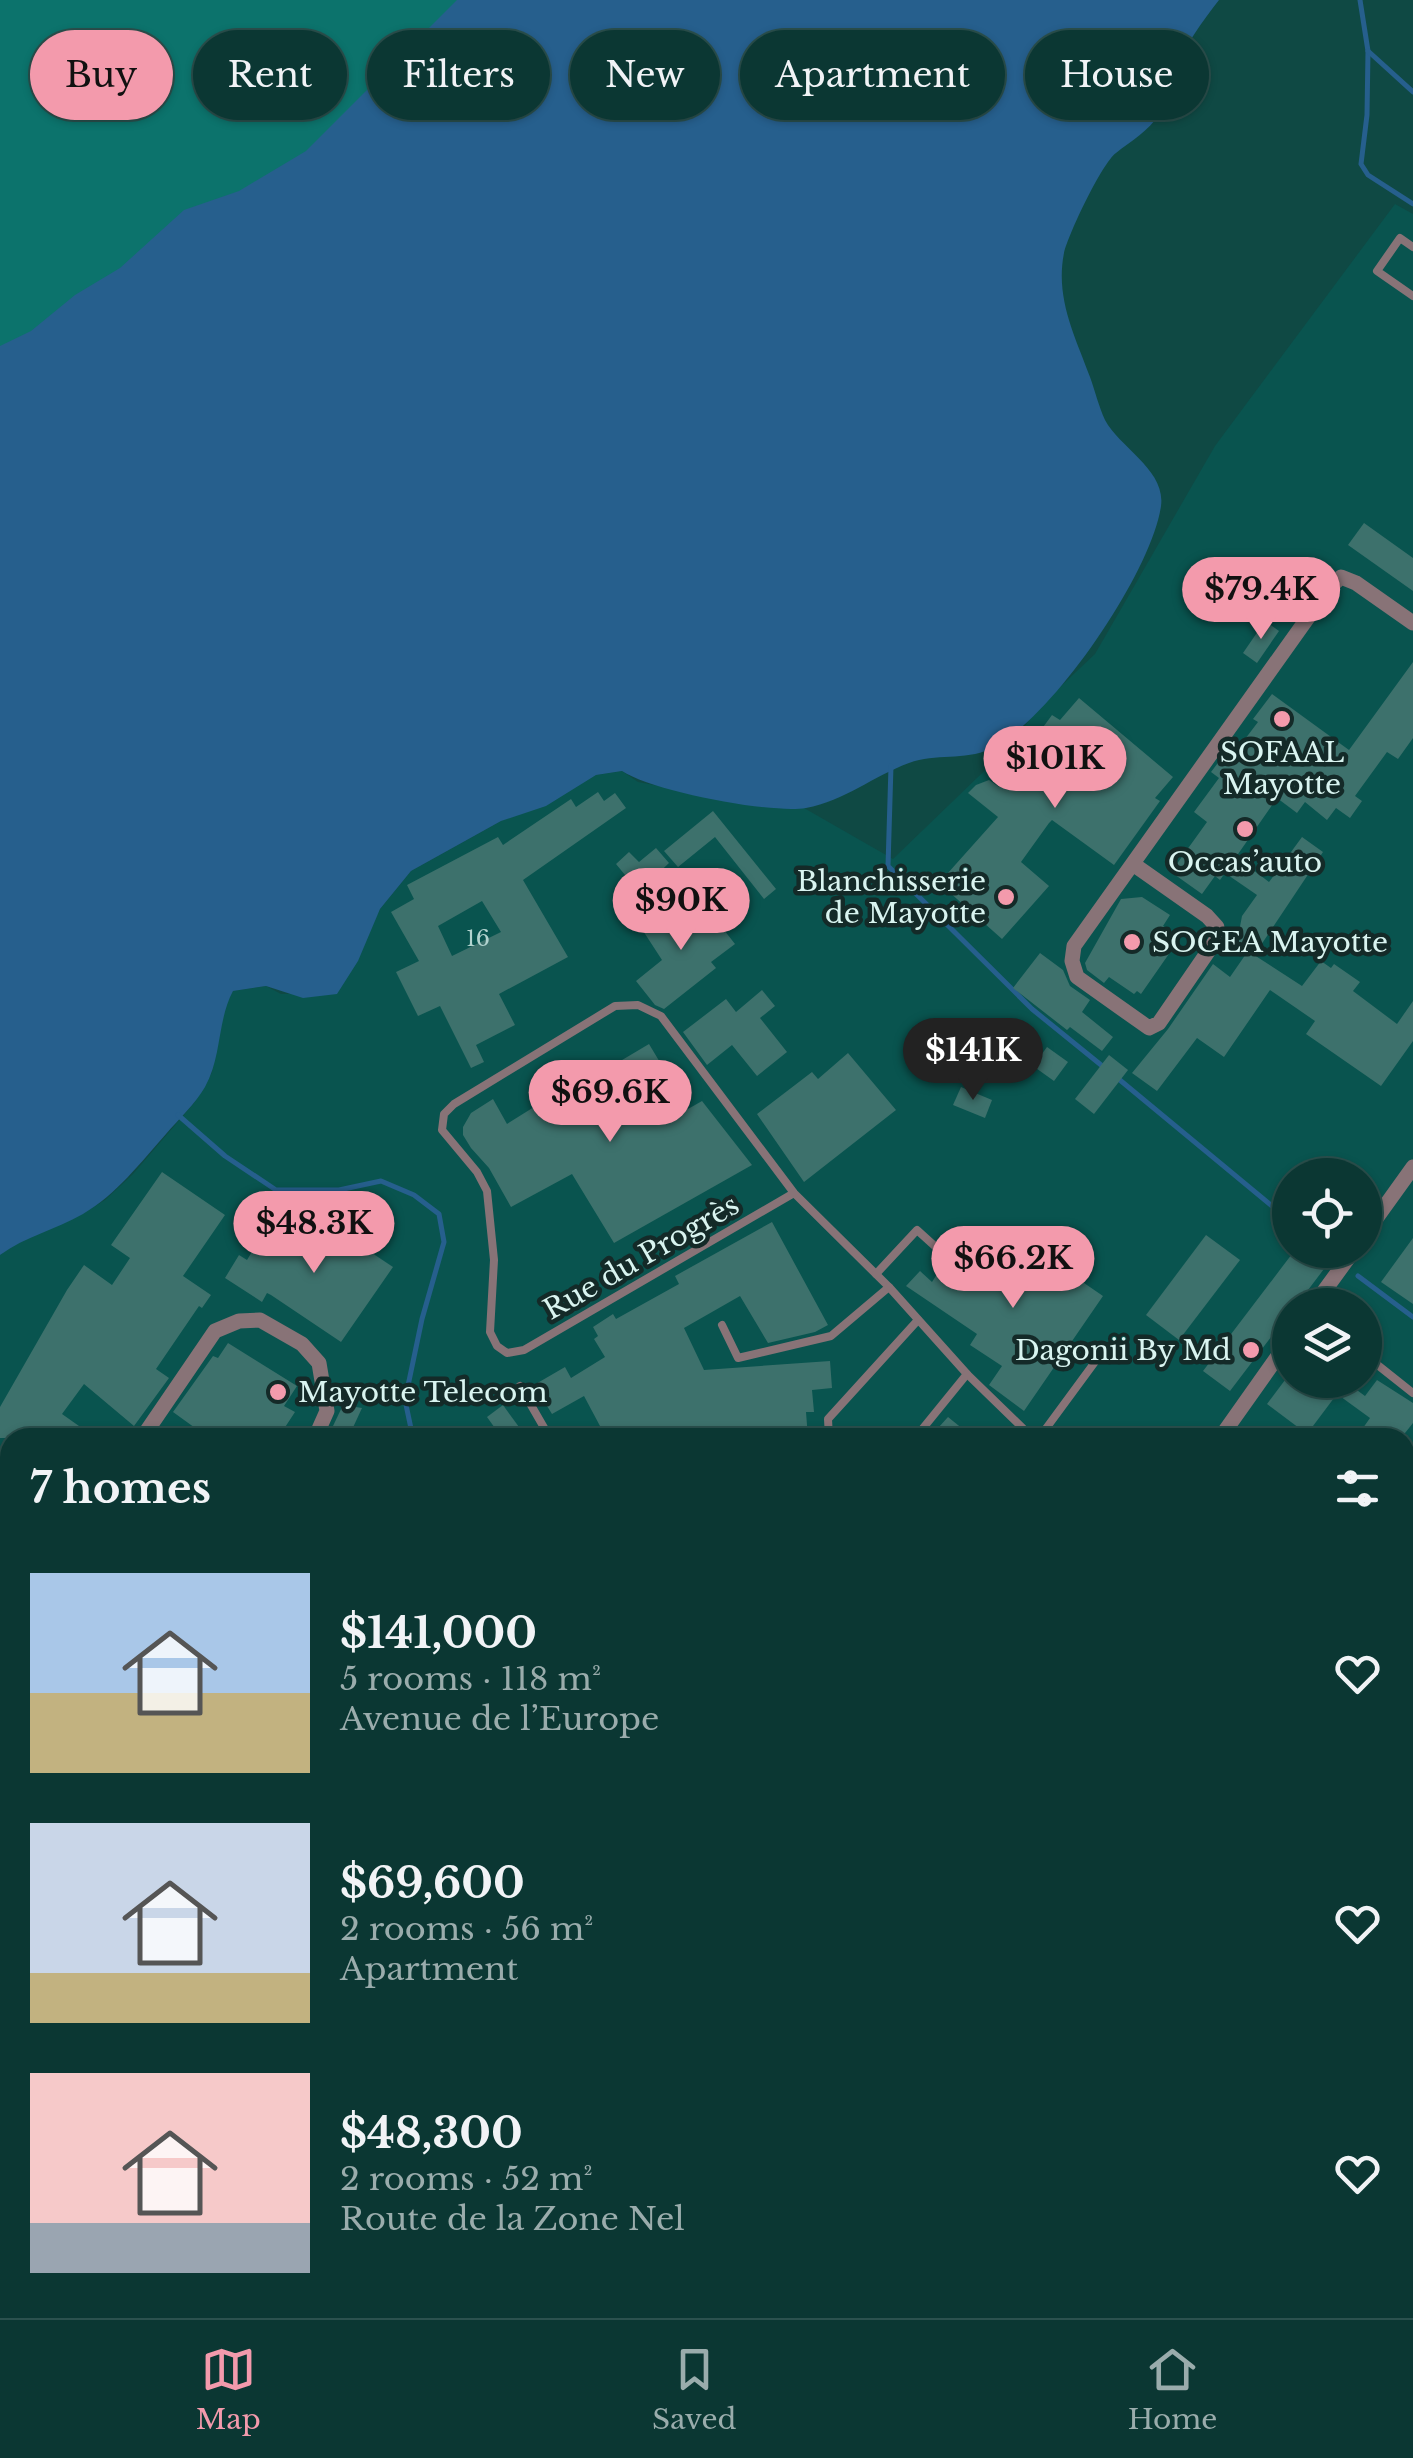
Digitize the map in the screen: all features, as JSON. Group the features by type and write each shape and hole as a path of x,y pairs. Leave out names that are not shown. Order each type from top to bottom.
{"street":[{"path":"1134,864 1208,916 1216,926 1216,940 1159,1023 1149,1028 1077,977 1072,962 1074,946 1329,588 1341,577 1356,583 1413,623"},
{"path":"1382,1210 1413,1167"},
{"path":"149,1428 214,1331 238,1321 260,1320 302,1344 319,1363 327,1411 319,1428"},
{"path":"1227,1428 1272,1364"}],"lane":[{"path":"1413,247 1400,238 1377,271 1413,296"},
{"name":"Rue du Progrès","path":"638,1005 662,1016 794,1193 524,1350 507,1353 497,1346 490,1332 494,1260 486,1191 477,1172 442,1130 444,1114 454,1104 615,1006 638,1005"},
{"path":"794,1193 1025,1428"},
{"path":"876,1274 918,1230 938,1249 956,1233"},
{"path":"722,1326 738,1358 768,1353 831,1336 889,1287"},
{"path":"829,1428 828,1419 918,1320"},
{"path":"1044,1428 1103,1351"},
{"path":"1382,1368 1413,1393"},
{"path":"923,1428 968,1374"},
{"path":"520,1386 544,1428"}],"shaded area":[{"path":"0,0 683,0 643,30 570,30 570,84 550,99 550,30 367,30 367,120 522,120 0,508"},
{"path":"457,0 1219,0 1197,30 1025,30 1025,120 1154,120 1116,153 1103,170 1072,231 1062,270 1068,316 1105,420 1149,470 1161,493 1154,534 1119,605 1069,677 1014,733 990,749 909,763 833,800 806,808 766,808 712,799 658,786 622,771 596,775 546,806 501,821 411,871 380,909 358,961 337,994 303,998 266,986 233,991 210,1075 187,1111 107,1197 72,1220 0,1255 0,346 31,331 75,295 120,268 184,210 239,191 306,151 337,120 347,120 347,110 367,90 367,120 550,120 550,30 427,30"},
{"path":"1395,204 1413,214 1413,1428 0,1428 0,1255 21,1239 82,1214 105,1200 133,1174 194,1103 212,1072 223,1011 233,991 266,986 281,994 337,994 380,909 411,871 596,775 622,771 638,782 765,806 804,808 893,859 1006,750 1041,705 1095,654 1215,446"}],"building":[{"path":"1364,523 1413,558 1413,591 1348,545"},
{"path":"1265,621 1279,631 1257,663 1243,653"},
{"path":"1413,662 1413,738 1398,759 1387,752 1355,796 1362,801 1350,818 1336,808 1327,820 1305,802 1297,813 1277,798 1236,857 1269,882 1302,837 1323,852 1255,954 1237,942 1242,916 1257,895 1225,873 1220,880 1215,876 1202,894 1171,872 1207,822 1194,812 1219,778 1211,772 1220,760 1226,764 1258,722 1253,719 1272,694 1349,750"},
{"path":"1079,698 1173,777 1155,798 1160,801 1114,865 1052,820 1021,862 1049,886 1002,939 939,883 998,817 968,793 989,780 999,787 1052,715 1060,720"},
{"path":"598,792 604,801 615,793 626,808 523,880 568,957 499,994 515,1025 476,1045 484,1062 471,1068 440,1006 418,1016 396,972 419,961 391,912 414,899 407,885 498,837 503,845 571,799 576,807","holes":["482,901 501,932 452,956 438,926"]},
{"path":"713,811 776,889 764,899 715,837 678,867 664,851"},
{"path":"656,848 669,863 639,892 616,864 629,852 639,862"},
{"path":"1142,897 1170,915 1163,926 1180,938 1141,994 1134,994 1109,977 1104,983 1087,970 1085,963 1121,899"},
{"path":"659,903 677,926 706,907 735,944 711,962 716,968 664,1009 655,1005 636,981 662,960 636,920"},
{"path":"1248,951 1302,986 1321,961 1331,968 1334,964 1360,982 1353,991 1397,1024 1413,1001 1413,1041 1381,1086 1306,1034 1315,1021 1270,990 1224,1057 1197,1038 1157,1091 1132,1073 1213,964 1230,977"},
{"path":"1040,953 1063,970 1070,986 1090,1000 1082,1012 1113,1037 1102,1051 1070,1027 1067,1030 1013,988"},
{"path":"762,990 775,1006 760,1018 787,1052 757,1076 732,1045 707,1065 683,1032 726,999 736,1012"},
{"path":"649,1044 688,1109 702,1101 752,1165 614,1243 572,1174 511,1207 489,1168 463,1135 471,1113 493,1099 507,1124 534,1107 530,1100 553,1087 555,1090 572,1081 575,1088"},
{"path":"1047,1047 1068,1062 1054,1081 1033,1066"},
{"path":"848,1053 896,1110 804,1182 757,1114 812,1072 818,1079"},
{"path":"1109,1055 1128,1070 1094,1114 1075,1099"},
{"path":"961,1087 992,1100 985,1118 953,1105"},
{"path":"162,1172 225,1215 183,1276 211,1295 202,1308 199,1306 156,1369 169,1378 134,1426 84,1384 62,1414 78,1428 0,1428 0,1407 84,1265 112,1285 130,1258 111,1245"},
{"path":"298,1220 326,1238 333,1227 393,1267 341,1342 271,1295 267,1293 262,1302 225,1278 239,1255 247,1260 262,1235 274,1243 278,1236 285,1240"},
{"path":"772,1222 828,1325 768,1343 740,1296 684,1328 704,1370 830,1361 832,1388 812,1390 814,1412 806,1412 807,1428 597,1428 600,1426 584,1396 552,1414 534,1385 565,1367 571,1378 605,1357 594,1339 598,1336 593,1327 613,1314 616,1319 679,1284 675,1276"},
{"path":"991,1231 1029,1255 1033,1248 1103,1296 1024,1411 989,1385 1002,1366 970,1345 977,1334 906,1286 920,1271 932,1282 948,1257 967,1269"},
{"path":"1206,1235 1240,1260 1179,1340 1146,1315"},
{"path":"1413,1238 1413,1304 1381,1282"},
{"path":"1281,1268 1325,1268 1310,1288 1272,1288 1272,1336 1230,1391 1203,1371"},
{"path":"228,1343 297,1386 284,1406 295,1412 285,1428 195,1428 173,1412 213,1356 218,1358"},
{"path":"1382,1383 1413,1403 1413,1423 1409,1428 1363,1428 1370,1418 1342,1398 1382,1398"},
{"path":"1272,1397 1334,1398 1312,1428 1299,1428 1267,1404"},
{"path":"343,1405 362,1408 353,1428 333,1426"},
{"path":"503,1405 520,1428 495,1428 487,1417"},
{"path":"948,1417 962,1428 938,1428"}],"waterway":[{"path":"1360,0 1368,51 1361,164 1368,175 1413,204"},
{"path":"1368,51 1413,92"},
{"path":"891,766 888,866 1032,1009 1106,1069"},
{"path":"1115,1076 1272,1206"},
{"path":"178,1115 225,1156 276,1190 339,1190 381,1181 414,1195 439,1214 444,1242 405,1400 411,1428"},
{"path":"1358,1276 1413,1317"}],"place":[{"name":"SOFAAL Mayotte","path":"1282,719"},
{"name":"Occas’auto","path":"1245,829"},
{"name":"Blanchisserie de Mayotte","path":"1006,897"},
{"name":"SOGEA Mayotte","path":"1132,942"},
{"name":"Dagonii By Md","path":"1251,1350"},
{"name":"Mayotte Telecom","path":"278,1392"}]}
